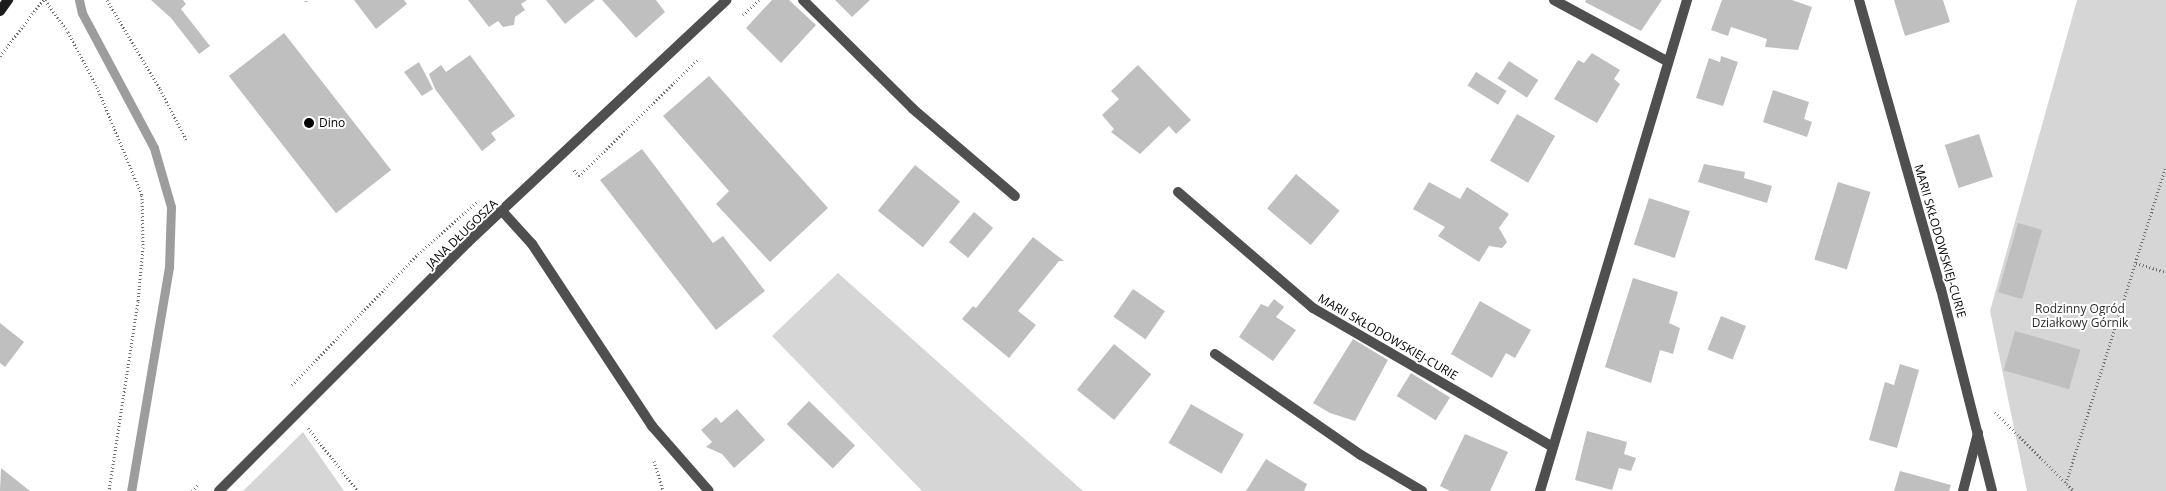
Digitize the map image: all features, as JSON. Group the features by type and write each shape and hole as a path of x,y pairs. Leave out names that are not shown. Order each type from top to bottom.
{"street":[{"path":"0,11 8,0"},
{"name":"JANA DŁUGOSZA","path":"219,491 295,412 502,211 727,0"},
{"path":"803,0 913,109 1015,196"},
{"path":"1554,0 1667,61"},
{"path":"1540,491 1667,61 1687,0"},
{"name":"MARII SKŁODOWSKIEJ-CURIE","path":"1859,0 1978,432 1992,491"},
{"name":"MARII SKŁODOWSKIEJ-CURIE","path":"1178,192 1313,308 1552,447"},
{"path":"502,211 532,244 652,426 709,491"},
{"path":"1215,354 1361,455 1422,491"},
{"path":"1963,491 1978,432"}],"path":[{"path":"0,56 44,0 68,32 97,87 142,195 143,247 138,301 109,491"},
{"path":"107,0 160,89 187,141"},
{"path":"738,20 759,0"},
{"path":"578,176 704,53"},
{"path":"2066,483 2166,166"},
{"path":"2136,263 2166,272"},
{"path":"1990,408 2074,491"},
{"path":"295,412 358,491"}],"green space":[{"name":"Rodzinny Ogród Działkowy Górnik","path":"2077,0 2166,0 2166,491 2027,491 1990,311"},
{"path":"838,273 1083,491 922,491 772,336"},
{"path":"303,432 344,491 243,491"}],"building":[{"path":"151,0 183,0 186,4 181,9 210,46 199,54 171,18"},
{"path":"354,0 404,0 407,4 376,29"},
{"path":"468,0 527,0 521,4 525,10 515,17 514,25 503,27 498,21 489,27"},
{"path":"546,0 595,0 565,24"},
{"path":"602,0 656,0 665,12 636,38"},
{"path":"772,0 789,0 816,25 781,63 746,28"},
{"path":"835,0 870,0 852,17"},
{"path":"1586,0 1662,0 1641,31 1585,2"},
{"path":"1722,0 1792,0 1812,7 1798,50 1765,47 1767,39 1731,27 1728,36 1711,30"},
{"path":"1894,0 1943,0 1950,22 1905,36"},
{"name":"Dino","path":"284,33 391,170 336,213 229,76"},
{"path":"1592,53 1620,70 1614,79 1620,84 1597,123 1554,99 1578,60 1584,63"},
{"path":"470,55 515,116 491,133 496,140 482,151 435,89 429,74 441,65 446,72"},
{"path":"1721,56 1738,62 1723,106 1696,98 1709,58 1720,62"},
{"path":"1509,61 1538,80 1527,98 1498,79"},
{"path":"419,62 433,89 422,96 404,72"},
{"path":"1138,65 1191,120 1176,134 1169,126 1140,154 1111,132 1114,129 1102,115 1119,99 1111,91"},
{"path":"1476,72 1507,91 1498,105 1468,86"},
{"path":"709,76 828,208 770,262 716,204 729,191 663,116"},
{"path":"1773,90 1809,102 1804,119 1812,122 1807,137 1763,122"},
{"path":"1517,114 1555,136 1528,183 1490,161"},
{"path":"1979,134 1993,177 1959,188 1945,145"},
{"path":"642,149 713,243 723,236 765,291 716,330 600,180"},
{"path":"1704,164 1745,172 1744,178 1772,186 1767,203 1698,182"},
{"path":"915,165 960,202 923,247 878,211"},
{"path":"1296,174 1340,211 1311,245 1267,208"},
{"path":"1429,182 1460,199 1467,187 1509,214 1499,228 1507,242 1502,248 1489,246 1479,262 1438,236 1445,227 1413,209"},
{"path":"1838,182 1871,192 1847,269 1814,259"},
{"path":"1649,198 1690,211 1675,258 1634,245"},
{"path":"974,212 993,228 968,258 949,242"},
{"path":"2018,223 2042,230 2022,299 1998,292"},
{"path":"1033,237 1064,261 1059,261 1018,311 1036,325 1009,358 962,319 973,306 976,308"},
{"path":"1633,278 1678,292 1669,323 1680,328 1673,354 1660,350 1651,383 1605,367"},
{"path":"1133,289 1165,311 1145,339 1113,317"},
{"path":"1274,299 1284,307 1276,317 1296,330 1273,361 1239,337 1261,304 1268,307"},
{"path":"1480,301 1531,330 1515,358 1506,353 1492,378 1451,354"},
{"path":"1721,316 1746,326 1733,359 1708,349"},
{"path":"0,323 24,342 5,367 0,363"},
{"path":"2015,331 2080,350 2069,389 2004,370"},
{"path":"1353,339 1388,360 1355,421 1330,413 1313,403"},
{"path":"1114,344 1151,374 1114,420 1077,390"},
{"path":"1900,364 1919,370 1897,448 1869,440 1885,382 1894,385"},
{"path":"1411,373 1450,397 1436,420 1397,396"},
{"path":"809,401 855,445 833,468 787,424"},
{"path":"1191,404 1244,434 1221,473 1168,443"},
{"path":"737,409 765,440 734,468 722,454 706,447 712,442 701,430 716,417 721,423"},
{"path":"1587,431 1627,442 1624,454 1636,458 1631,471 1619,468 1612,490 1575,480"},
{"path":"1465,434 1508,452 1490,491 1450,491 1440,486"},
{"path":"1266,459 1307,484 1304,491 1246,491"},
{"path":"1,468 30,491 0,491"},
{"path":"1900,471 1951,485 1949,491 1894,491"}],"waterway":[{"path":"79,0 82,13 154,148 171,207 169,267 131,491"}],"place":[{"name":"Dino","path":"309,123"}]}
